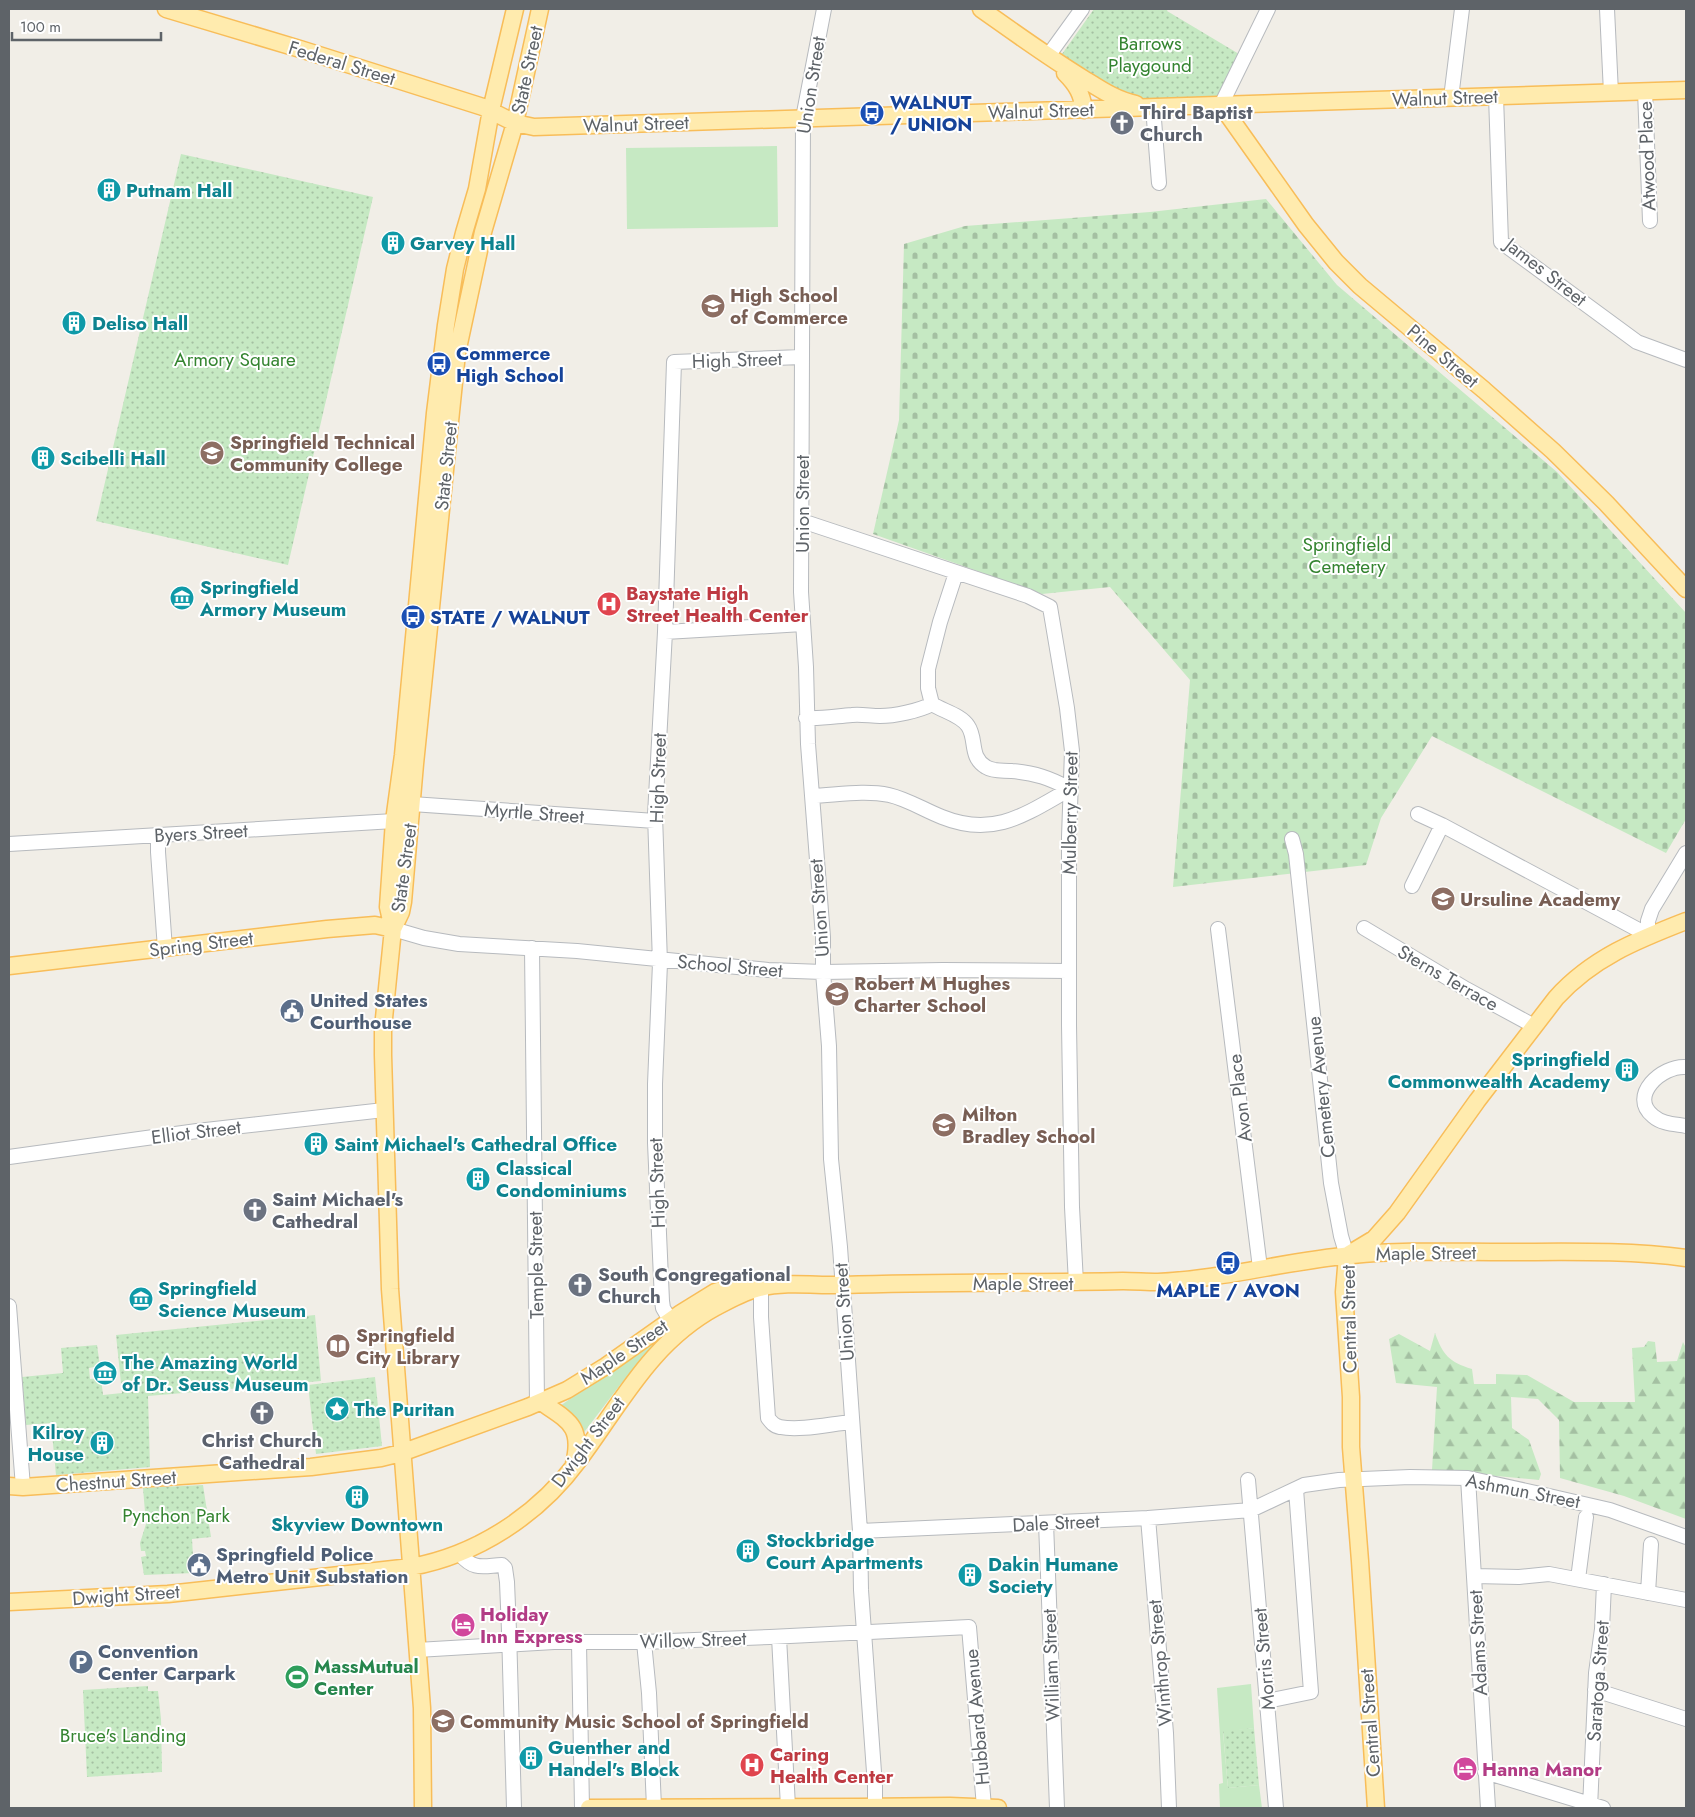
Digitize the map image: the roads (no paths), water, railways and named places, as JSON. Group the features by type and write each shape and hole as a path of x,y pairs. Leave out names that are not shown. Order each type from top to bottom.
{"main road":[{"name":"Federal Street","path":"166,9 491,110 516,123"},
{"name":"State Street","path":"422,1808 422,1708 401,1453 390,1288 384,1110 384,1028 393,929 388,907 394,821 403,755 446,325 455,269 477,189 491,110 515,9"},
{"name":"State Street","path":"393,929 401,912 403,902 457,353 497,182 516,123 540,9"},
{"path":"981,9 1048,56 1118,99 1153,107"},
{"path":"1048,56 1076,84 1082,97 1084,110"},
{"name":"Walnut Street","path":"516,123 540,127 1686,90"},
{"name":"Pine Street","path":"1221,105 1306,225 1336,262 1360,286 1484,390 1553,451 1593,490 1686,589"},
{"path":"455,269 474,274"},
{"name":"Central Street","path":"1376,1808 1354,1479 1344,1292 1347,1256 1374,1239 1397,1213 1477,1101 1556,998 1576,977 1608,955 1686,921"},
{"name":"Spring Street","path":"9,966 374,925 393,929"},
{"name":"Maple Street","path":"401,1453 425,1446 539,1402 594,1375 705,1297 726,1287 745,1282 754,1283 761,1287 891,1283 1175,1281 1347,1256 1398,1252 1567,1252 1686,1258"},
{"name":"Dwight Street","path":"9,1602 168,1594 411,1567 438,1562 460,1554 517,1521 546,1496 574,1466 633,1381 666,1343 703,1315 761,1287"},
{"path":"539,1402 566,1420 574,1428 577,1442 574,1466"},
{"name":"Chestnut Street","path":"16,1486 311,1467 381,1458 401,1453"},
{"path":"589,1808 991,1808"}],"street":[{"name":"Union Street","path":"824,9 802,118 803,624 806,667 806,718 816,867 823,936 831,1159 860,1531 864,1633 875,1807"},
{"path":"1048,56 1082,9"},
{"path":"1221,105 1268,9"},
{"path":"1451,98 1462,9"},
{"path":"1607,9 1611,92"},
{"name":"Atwood Place","path":"1645,91 1650,220"},
{"name":"James Street","path":"1496,96 1501,242 1638,342 1686,360"},
{"path":"1153,107 1159,183"},
{"name":"High Street","path":"670,1320 664,1310 662,1301 656,1170 655,1084 659,959 655,822 665,632 674,362 801,357"},
{"name":"Mulberry Street","path":"802,521 1028,596 1050,607 1072,751 1069,971 1072,1207 1076,1283"},
{"path":"956,573 940,622 928,669 928,688 932,704 968,725 976,757 985,767 1051,778 1070,789"},
{"path":"665,632 803,624"},
{"path":"806,718 891,715 921,710 932,704"},
{"path":"812,796 864,793 886,795 900,798 956,822 978,826 1002,823 1015,819 1070,789"},
{"name":"Myrtle Street","path":"412,804 655,822"},
{"path":"1418,814 1442,825 1648,936 1648,920 1652,909 1686,853"},
{"name":"Byers Street","path":"9,844 394,821"},
{"path":"1412,886 1442,825"},
{"path":"158,835 165,949"},
{"name":"Cemetery Avenue","path":"1292,839 1296,854 1331,1183 1340,1236 1347,1256"},
{"name":"Sterns Terrace","path":"1364,928 1466,989 1534,1026"},
{"name":"School Street","path":"393,929 424,938 460,944 532,948 768,970 823,972 943,970 1069,971"},
{"name":"Avon Place","path":"1218,929 1260,1268"},
{"name":"Temple Street","path":"532,948 539,1402"},
{"path":"1686,1067 1671,1068 1661,1073 1648,1087 1645,1098 1647,1109 1654,1118 1686,1126"},
{"name":"Elliot Street","path":"9,1157 197,1131 384,1110"},
{"path":"761,1287 761,1317 768,1418 772,1424 780,1427 800,1427 851,1422"},
{"path":"9,1306 16,1486"},
{"name":"Ashmun Street","path":"1354,1479 1468,1478 1610,1510 1686,1537"},
{"name":"Adams Street","path":"1468,1478 1471,1557 1474,1576 1488,1808"},
{"path":"1251,1510 1304,1485 1322,1481 1354,1479"},
{"name":"Morris Street","path":"1248,1480 1276,1808"},
{"path":"1267,1701 1311,1692 1296,1489"},
{"name":"Dale Street","path":"860,1531 1148,1518 1251,1510"},
{"path":"1578,1579 1586,1517"},
{"name":"Winthrop Street","path":"1148,1518 1165,1718 1170,1808"},
{"name":"William Street","path":"1046,1522 1057,1808"},
{"path":"1648,1593 1651,1544"},
{"path":"460,1554 467,1562 474,1565 484,1567 502,1565 505,1568 514,1808"},
{"path":"1474,1576 1519,1577 1550,1574 1686,1600"},
{"name":"Saratoga Street","path":"1594,1807 1596,1661 1603,1614 1604,1584"},
{"name":"Willow Street","path":"417,1650 509,1644 644,1642 774,1637 969,1626"},
{"name":"Hubbard Avenue","path":"969,1626 991,1808"},
{"path":"774,1637 788,1807"},
{"path":"579,1642 582,1808"},
{"path":"644,1642 649,1692 654,1807"},
{"path":"1595,1690 1686,1719"},
{"path":"1485,1772 1594,1807"}],"place":[{"name":"WALNUT / UNION","path":"872,113"},
{"name":"Third Baptist Church","path":"1122,123"},
{"name":"Putnam Hall","path":"109,190"},
{"name":"Garvey Hall","path":"393,243"},
{"name":"High School of Commerce","path":"713,306"},
{"name":"Deliso Hall","path":"74,323"},
{"name":"Commerce High School","path":"439,364"},
{"name":"Springfield Technical Community College","path":"212,453"},
{"name":"Scibelli Hall","path":"43,458"},
{"name":"Springfield Armory Museum","path":"182,598"},
{"name":"Baystate High Street Health Center","path":"609,604"},
{"name":"STATE / WALNUT","path":"413,617"},
{"name":"Ursuline Academy","path":"1443,899"},
{"name":"Robert M Hughes Charter School","path":"837,994"},
{"name":"United States Courthouse","path":"292,1011"},
{"name":"Springfield Commonwealth Academy","path":"1627,1070"},
{"name":"Milton Bradley School","path":"944,1125"},
{"name":"Saint Michael's Cathedral Office","path":"316,1144"},
{"name":"Classical Condominiums","path":"478,1179"},
{"name":"Saint Michael's Cathedral","path":"255,1210"},
{"name":"MAPLE / AVON","path":"1228,1263"},
{"name":"South Congregational Church","path":"580,1285"},
{"name":"Springfield Science Museum","path":"141,1299"},
{"name":"Springfield City Library","path":"338,1346"},
{"name":"The Amazing World of Dr. Seuss Museum","path":"105,1373"},
{"name":"The Puritan","path":"337,1409"},
{"name":"Christ Church Cathedral","path":"262,1413"},
{"name":"Kilroy House","path":"102,1443"},
{"name":"Skyview Downtown","path":"357,1497"},
{"name":"Stockbridge Court Apartments","path":"748,1551"},
{"name":"Springfield Police Metro Unit Substation","path":"199,1565"},
{"name":"Dakin Humane Society","path":"970,1575"},
{"name":"Holiday Inn Express","path":"463,1625"},
{"name":"Convention Center Carpark","path":"81,1662"},
{"name":"MassMutual Center","path":"297,1677"},
{"name":"Community Music School of Springfield","path":"443,1721"},
{"name":"Guenther and Handel's Block","path":"531,1758"},
{"name":"Caring Health Center","path":"752,1765"},
{"name":"Hanna Manor","path":"1465,1769"}],"park label":[{"name":"Barrows Playgound","path":"1150,54"},
{"name":"Armory Square","path":"235,359"},
{"name":"Springfield Cemetery","path":"1347,555"},
{"name":"Pynchon Park","path":"176,1515"},
{"name":"Bruce's Landing","path":"123,1735"}]}
